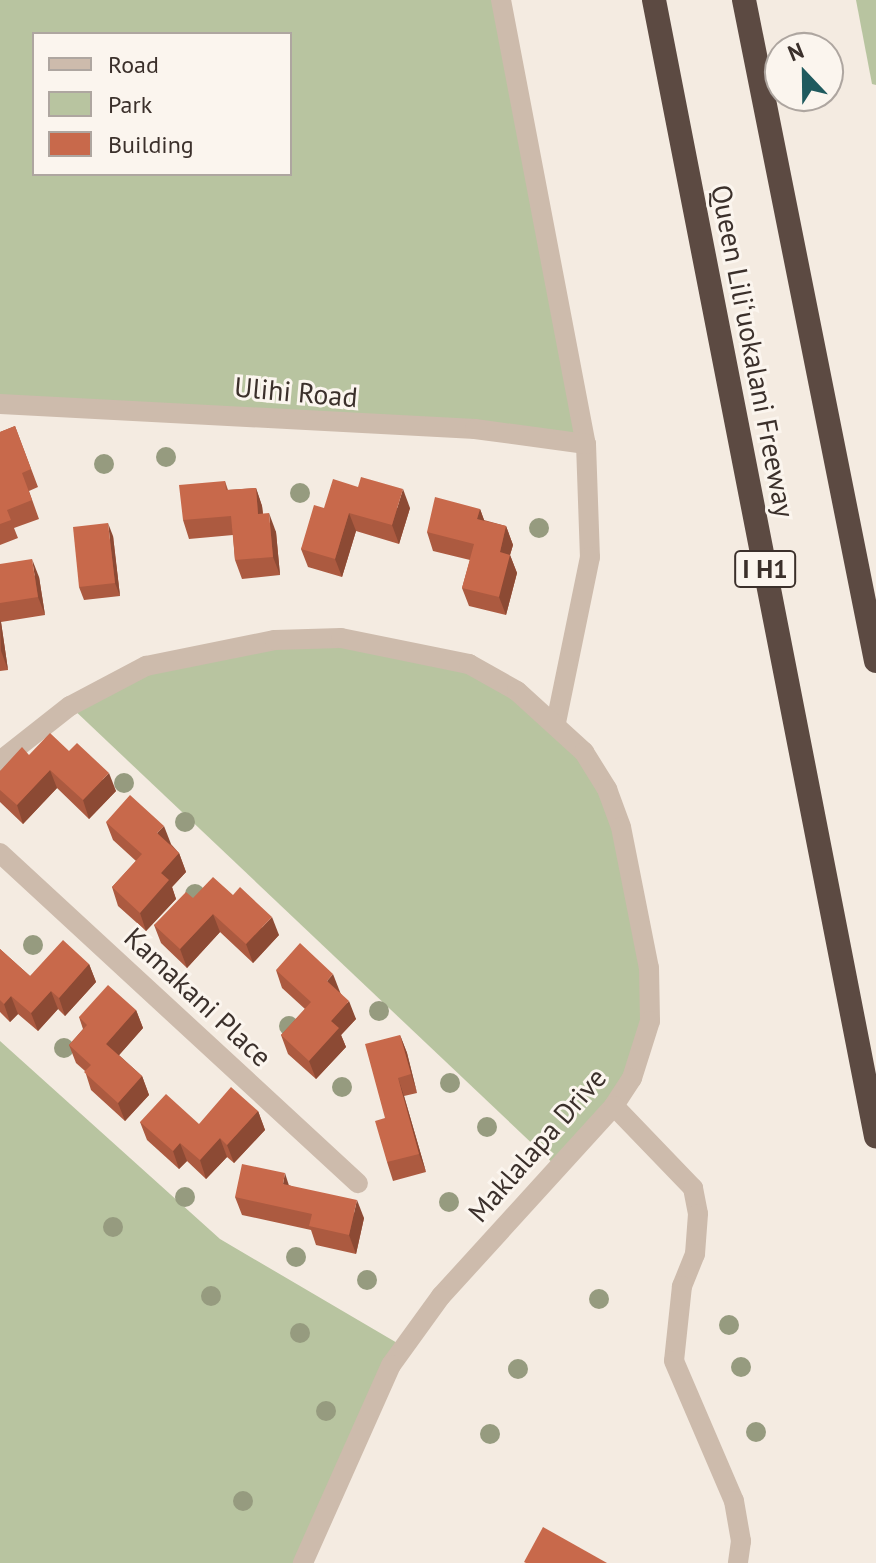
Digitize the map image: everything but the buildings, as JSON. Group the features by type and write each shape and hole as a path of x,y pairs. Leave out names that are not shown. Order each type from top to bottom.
{"highway":[{"name":"Queen Liliʻuokalani Freeway","path":"654,0 876,1137"},
{"path":"744,0 876,661"}],"street":[{"path":"501,0 586,444 590,557 556,722"},
{"name":"Ulihi Road","path":"0,404 475,429 586,444"},
{"name":"Maklalapa Drive","path":"0,761 70,706 146,666 275,640 341,638 469,664 517,691 556,722 584,752 607,789 621,827 644,931 650,1021 632,1078 614,1106 441,1296 391,1365 303,1563"},
{"name":"Kamakani Place","path":"0,853 358,1183"},
{"path":"614,1106 693,1188 698,1214 695,1254 682,1286 674,1361 734,1501 741,1541 738,1563"}],"green space":[{"path":"0,0 501,0 586,444 0,404"},
{"path":"856,0 876,0 876,85 872,84"},
{"path":"275,640 406,648 517,691 607,789 644,931 641,1052 559,1169 70,706 107,683"},
{"path":"0,1041 220,1239 404,1347 303,1563 0,1563"}]}
